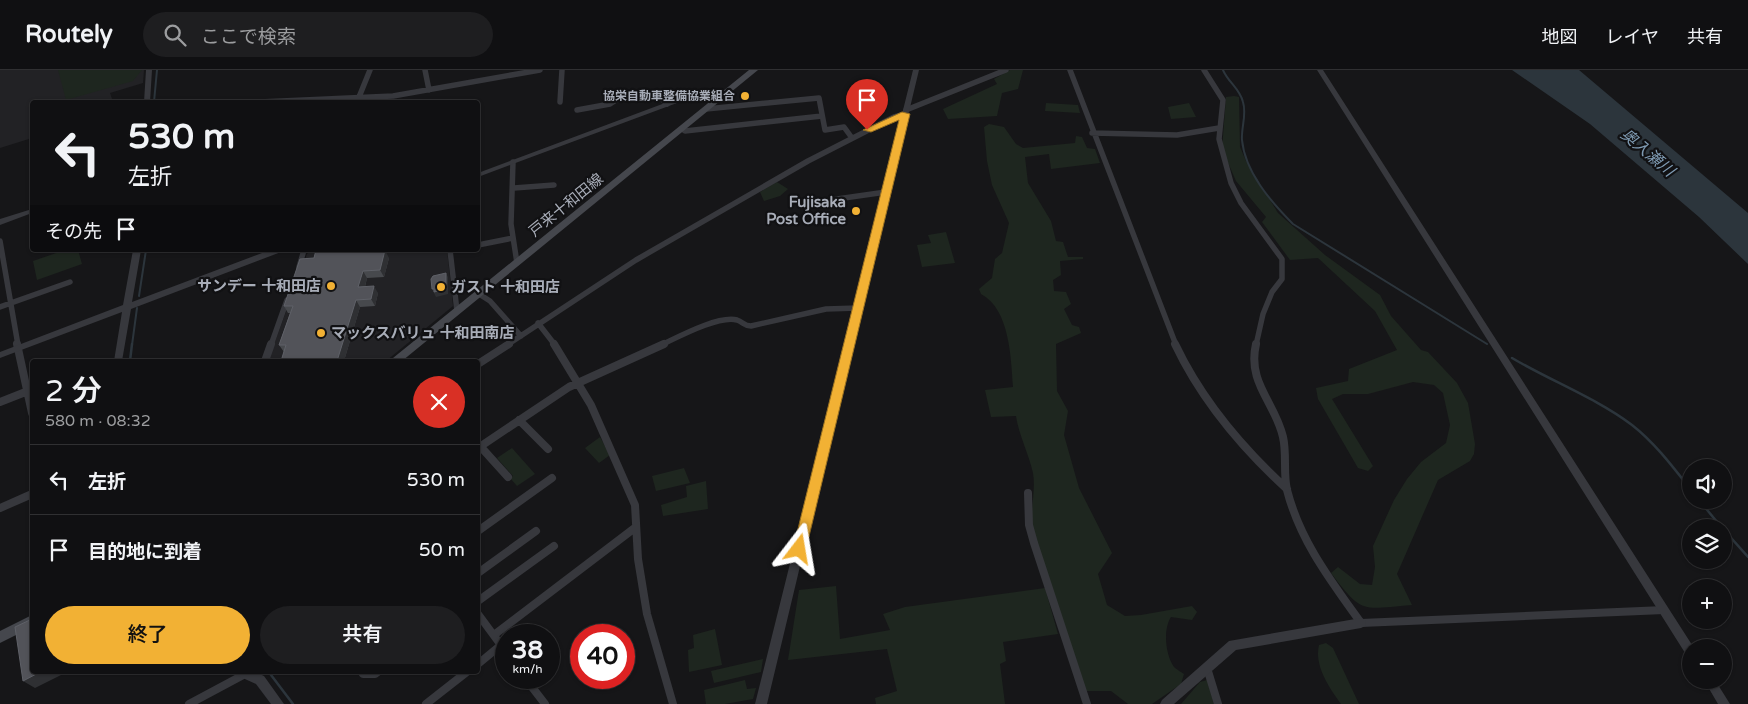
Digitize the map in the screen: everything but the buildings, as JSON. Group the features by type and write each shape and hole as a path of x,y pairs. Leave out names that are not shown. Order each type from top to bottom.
{"main road":[{"name":"戸来十和田線","path":"398,359 754,70"},
{"path":"0,637 30,622"}],"street":[{"path":"147,100 149,70"},
{"path":"370,70 359,100 393,96 540,70"},
{"path":"425,70 429,90"},
{"path":"560,102 562,70"},
{"path":"761,704 916,70"},
{"path":"480,363 644,255 765,184 894,117 1006,70"},
{"path":"1070,70 1092,133 1135,236 1168,326 1190,373 1233,435 1287,489"},
{"path":"1204,70 1223,100 1218,128 1221,152 1237,195 1282,259 1282,279 1267,302 1253,364 1259,384 1283,436 1287,489 1303,533 1318,563 1361,623"},
{"path":"1320,70 1683,639"},
{"path":"577,110 610,104 616,100 657,94 668,104"},
{"path":"480,174 696,94 717,100"},
{"path":"706,109 818,98 825,130 844,126 852,138"},
{"path":"682,129 685,131 822,116"},
{"path":"1092,133 1177,134 1218,128"},
{"path":"513,162 514,188 511,224 518,263"},
{"path":"514,188 554,185"},
{"path":"802,204 886,192"},
{"path":"0,222 30,212"},
{"path":"480,246 513,238"},
{"path":"0,241 9,304 30,402"},
{"path":"118,359 137,252"},
{"path":"0,355 273,252"},
{"path":"294,278 305,252"},
{"path":"452,252 457,311"},
{"path":"0,307 70,282"},
{"path":"479,294 490,301 520,336"},
{"path":"266,359 288,297"},
{"path":"480,446 578,383 694,330 726,320 738,320 746,326 751,326 826,309 858,308"},
{"path":"538,324 591,405 634,505 638,559 647,614 673,704"},
{"path":"0,402 28,391"},
{"path":"519,420 548,449"},
{"path":"480,448 508,477"},
{"path":"480,530 552,478"},
{"path":"1028,493 1030,525 1034,543 1087,704"},
{"path":"0,508 30,495"},
{"path":"480,617 494,635 636,528"},
{"path":"480,572 536,531"},
{"path":"480,600 554,546"},
{"path":"1172,702 1207,668 1233,646 1240,644 1361,623 1664,610"},
{"path":"480,663 495,654"},
{"path":"1207,668 1218,704"},
{"path":"188,704 240,674"},
{"path":"248,674 260,680 278,704"},
{"path":"426,704 464,674"},
{"path":"533,689 545,704"},
{"path":"1715,689 1724,704"}],"shaded area":[{"path":"0,70 144,70 143,83 110,93 112,100 30,100 30,139 0,148"},
{"path":"58,70 142,70 133,81 66,100"},
{"path":"1010,70 1023,70 1018,89 1002,93 997,116 948,119 943,109 997,84 994,79"},
{"path":"1226,97 1239,97 1240,147 1246,161 1278,213 1325,255 1380,295 1391,316 1421,350 1428,352 1457,383 1468,403 1475,444 1474,454 1470,461 1438,480 1397,574 1412,605 1382,608 1364,606 1357,603 1350,596 1331,573 1338,567 1360,584 1372,585 1375,567 1373,546 1394,500 1407,479 1421,462 1446,443 1450,425 1443,393 1434,385 1413,382 1368,394 1343,394 1332,399 1373,466 1368,471 1358,468 1318,399 1316,388 1348,381 1349,369 1397,350 1375,311 1318,258 1290,260 1262,222 1266,217 1236,181 1222,149"},
{"path":"1046,103 1078,105 1080,113 1045,111"},
{"path":"1189,103 1196,117 1171,119 1168,107"},
{"path":"989,124 1004,127 1016,144 1023,148 1075,143 1076,136 1082,137 1087,148 1095,149 1100,163 1051,169 1049,154 1025,157 1028,183 1051,221 1056,241 1063,242 1068,257 1083,257 1083,259 1060,261 1061,275 1053,280 1054,291 1066,292 1071,304 1064,309 1072,325 1079,327 1081,333 1056,344 1057,391 1068,411 1064,435 1079,488 1112,553 1098,574 1107,605 1125,616 1192,606 1197,612 1192,620 1171,617 1168,622 1166,642 1171,662 1174,667 1184,674 1181,684 1152,704 1128,704 1111,691 1085,691 1032,529 1033,473 1016,416 991,417 985,390 1013,387 1010,349 1003,323 991,301 981,294 979,289 992,278 995,259 1002,253 1009,223 992,185 987,161 984,127"},
{"path":"777,182 788,189 780,196 764,201 760,192"},
{"path":"946,232 955,263 922,267 917,245 931,243 928,235"},
{"path":"59,252 79,252 82,264 37,280 33,261"},
{"path":"309,252 447,252 453,306 388,359 269,359"},
{"path":"600,437 610,455 599,463 585,448"},
{"path":"512,448 535,474 517,486 510,478 513,476 497,458"},
{"path":"684,468 690,483 656,491 652,476"},
{"path":"706,481 708,509 663,516 661,505 687,497 686,486"},
{"path":"836,586 840,639 890,630 883,614 905,607 1045,588 1058,634 1003,642 1006,661 1000,664 1005,704 876,704 875,698 897,691 887,649 788,660 799,590"},
{"path":"715,629 722,665 689,672 688,650 694,648 693,635"},
{"path":"1326,643 1333,648 1359,704 1341,704 1327,683 1318,653 1319,645"},
{"path":"763,659 761,672 714,683 711,671"},
{"path":"745,680 747,689 756,688 753,699 725,704 706,704 704,690"},
{"path":"1207,680 1214,704 1181,704 1200,682"}],"water":[{"name":"奥入瀬川","path":"1512,70 1579,70 1748,213 1748,264 1699,217 1590,124"}],"waterway":[{"path":"154,100 157,70"},
{"path":"1223,70 1243,102 1242,140 1248,164 1260,186 1293,224 1487,344"},
{"path":"139,296 146,252"},
{"path":"132,345 137,308"},
{"path":"130,359 132,344"},
{"path":"1512,358 1618,415 1656,447 1682,479"},
{"path":"1706,509 1715,519"},
{"path":"1732,539 1748,557"},
{"path":"270,674 293,704"}],"place":[{"name":"協栄自動車整備協業組合","path":"745,96"},
{"name":"Fujisaka Post Office","path":"856,211"},
{"name":"サンデー 十和田店","path":"331,286"},
{"name":"ガスト 十和田店","path":"441,287"},
{"name":"マックスバリュ 十和田南店","path":"321,333"}],"route":[{"path":"799,549 905,114 894,117 867,130"}]}
